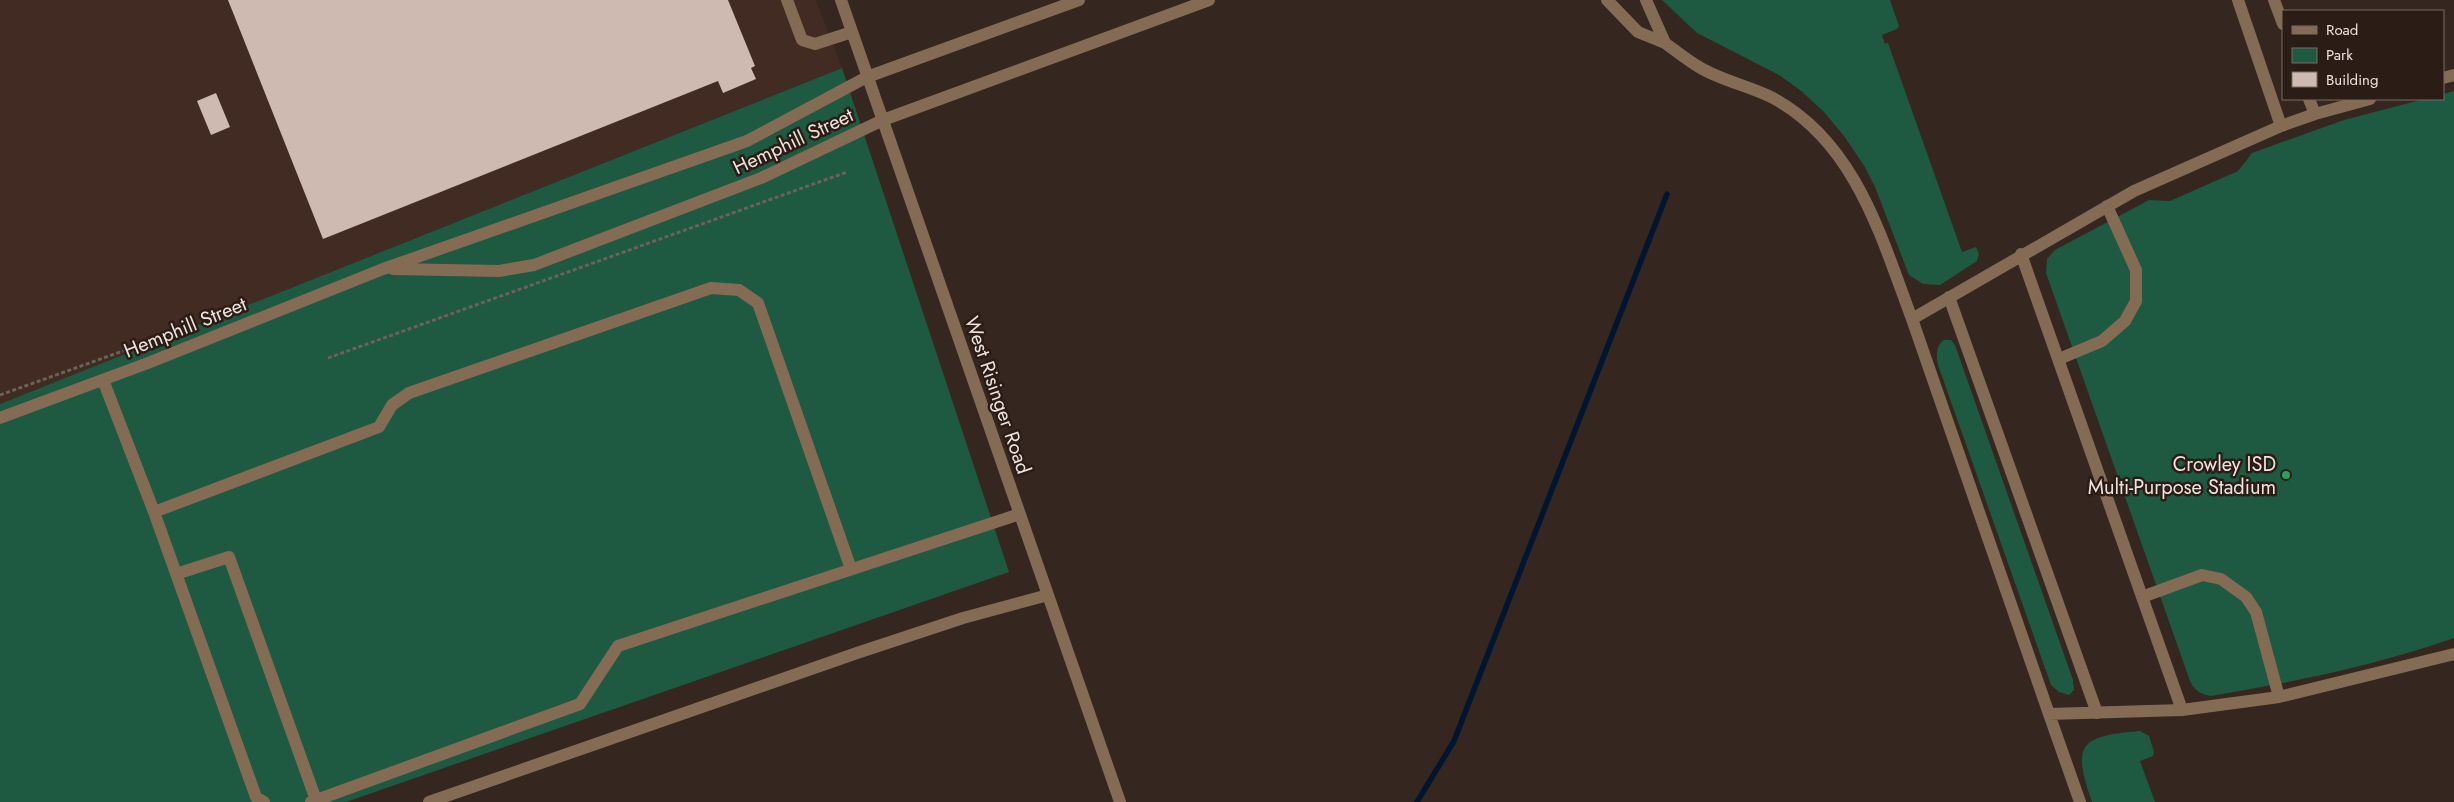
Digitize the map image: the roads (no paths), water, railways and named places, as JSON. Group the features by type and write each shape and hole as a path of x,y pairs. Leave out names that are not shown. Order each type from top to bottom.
{"street":[{"path":"787,0 802,40 815,44 852,32"},
{"name":"West Risinger Road","path":"841,0 1120,802"},
{"name":"Hemphill Street","path":"0,418 103,380 383,269 747,141 867,77 1079,0"},
{"name":"Hemphill Street","path":"383,269 499,271 534,265 761,178 883,120 1209,0"},
{"path":"1607,0 1638,32 1665,43 1700,68 1773,98 1817,129 1848,168 1871,210 1912,319 2080,802"},
{"path":"1646,0 1665,43"},
{"path":"2238,0 2281,126"},
{"path":"2274,0 2282,21"},
{"path":"2309,100 2315,114"},
{"path":"1912,319 2134,190 2281,126 2315,114 2366,100"},
{"path":"2059,359 2102,341 2125,321 2136,301 2136,270 2107,206"},
{"path":"2021,254 2182,710"},
{"path":"154,512 379,427 392,405 409,393 711,288 739,290 758,303 851,569"},
{"path":"1949,297 2097,713"},
{"path":"103,380 154,512 256,797 264,802"},
{"path":"176,574 229,557 314,801 580,704 618,646 1020,514"},
{"path":"2142,597 2202,575 2221,579 2246,597 2256,612 2279,697"},
{"path":"429,802 866,650 963,618 1048,595"},
{"path":"2049,714 2182,710 2279,697 2454,654"}],"waterway":[{"path":"1417,802 1454,741 1667,194"}],"place":[{"name":"Crowley ISD Multi-Purpose Stadium","path":"2286,475"}]}
